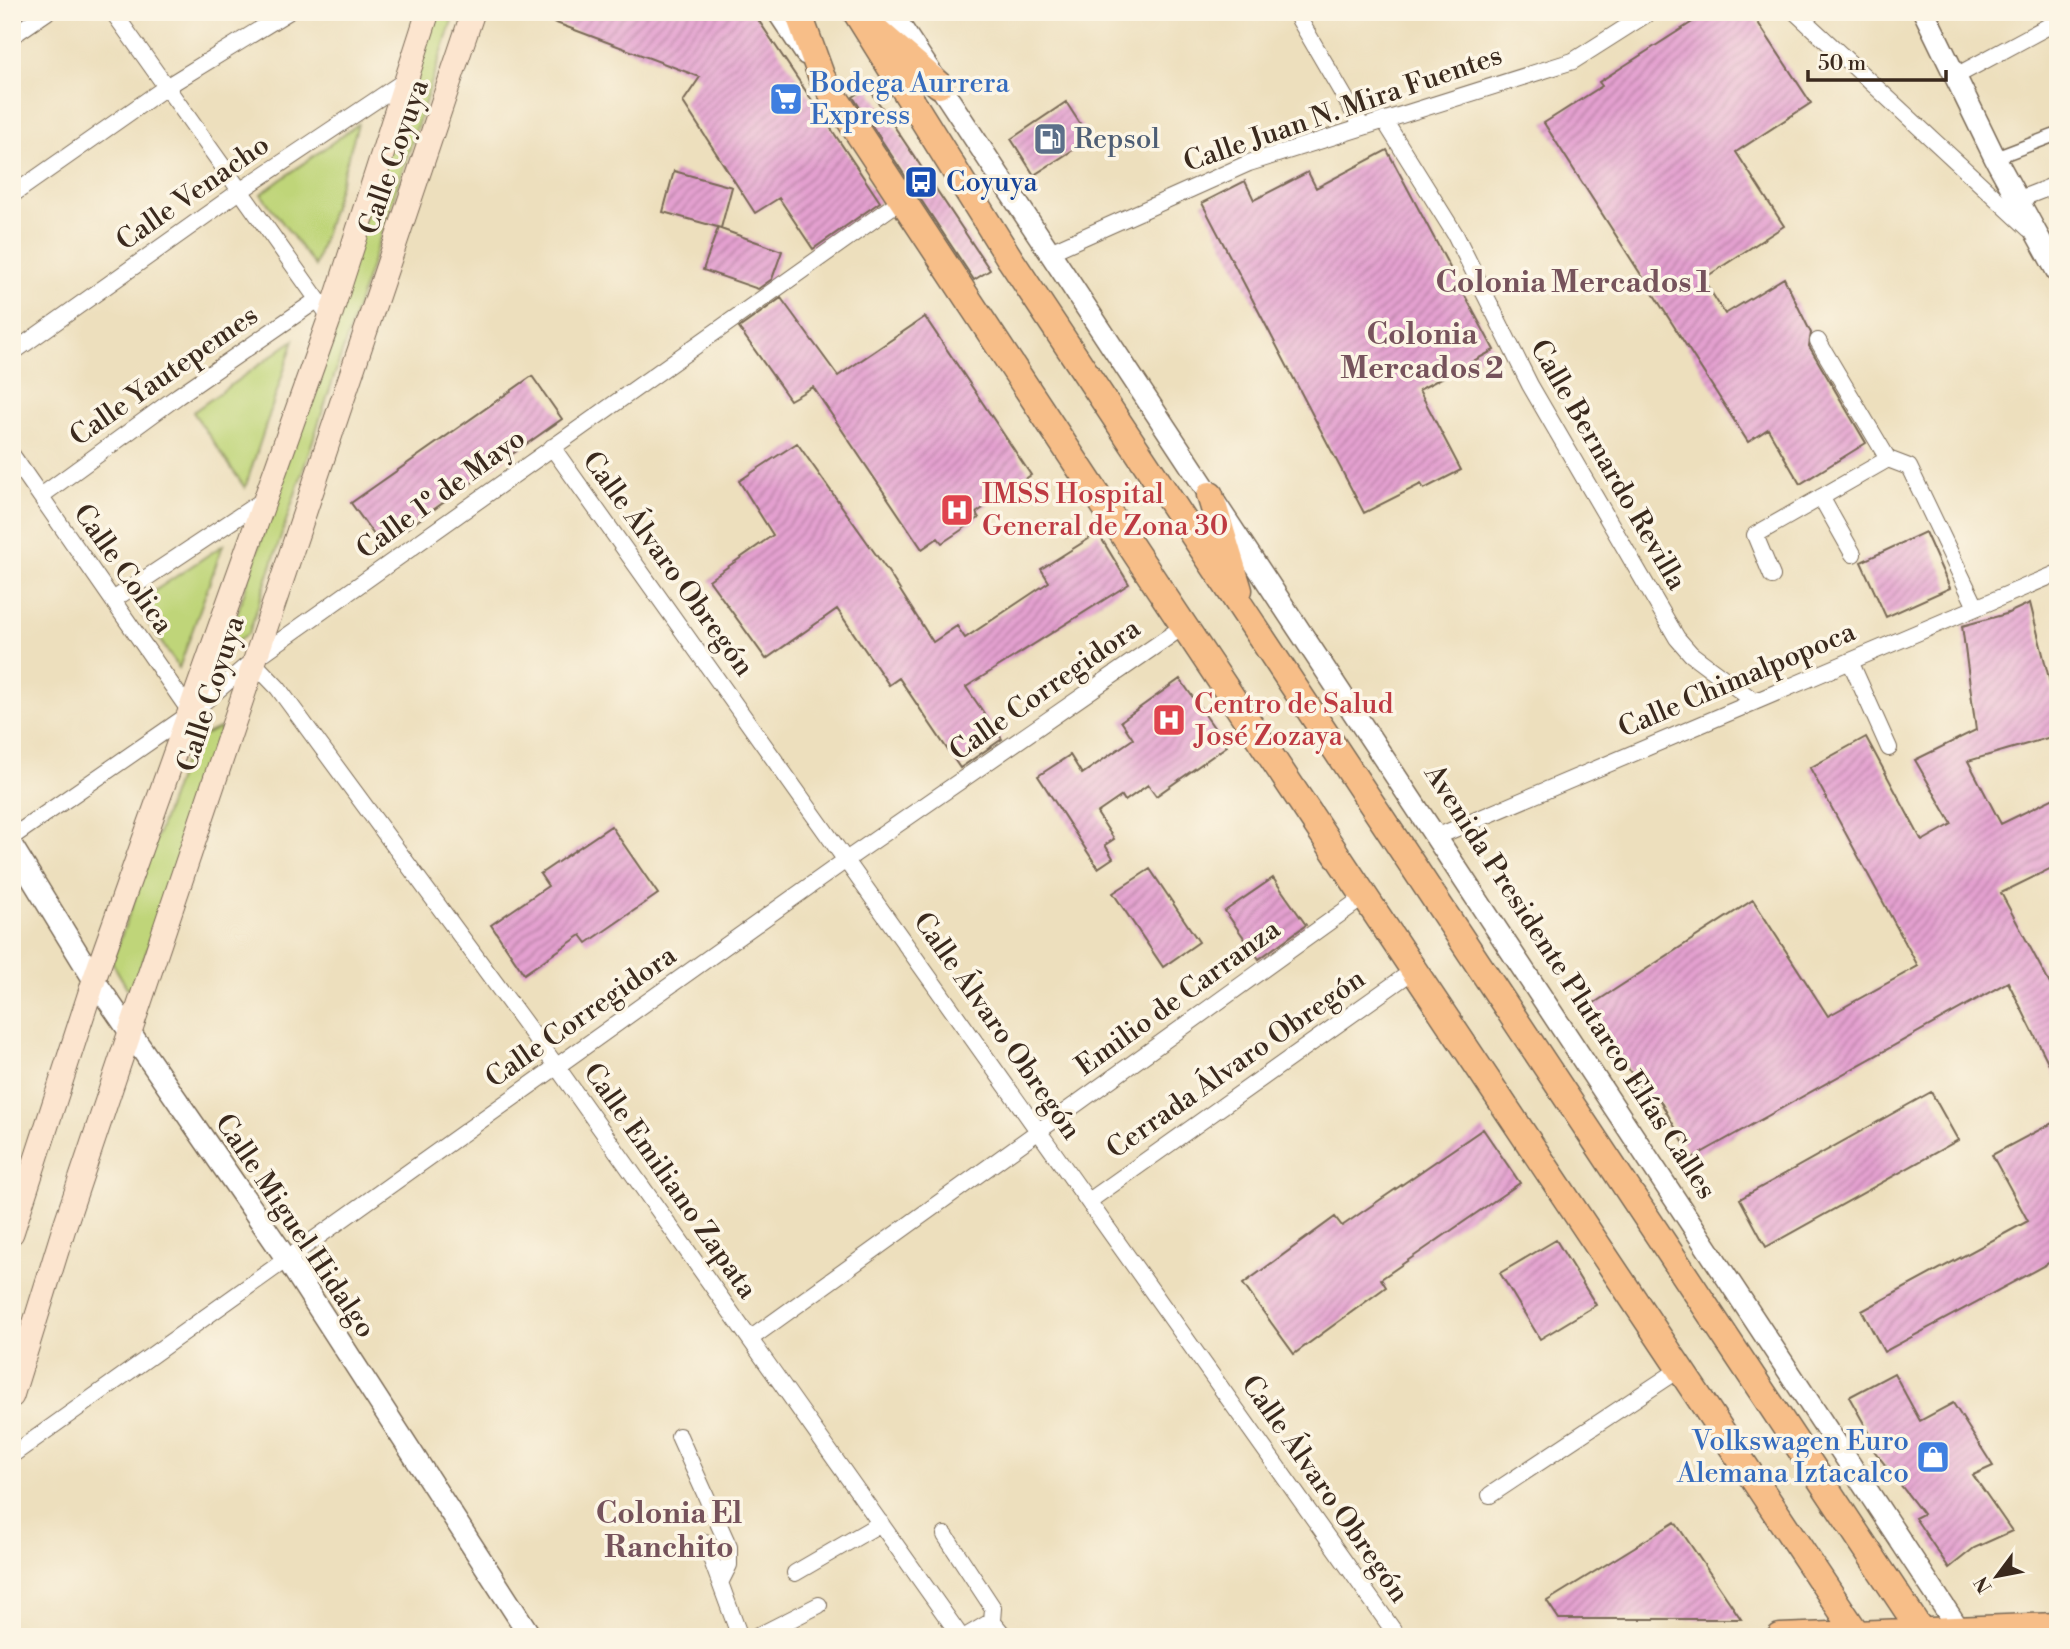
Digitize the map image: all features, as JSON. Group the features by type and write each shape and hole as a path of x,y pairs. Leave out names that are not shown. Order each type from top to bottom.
{"main road":[{"name":"Calle Coyuya","path":"12,1233 94,980 266,499 324,308 428,12"},
{"name":"Calle Coyuya","path":"12,1396 65,1224 252,661 432,139 473,12"},
{"path":"798,12 822,78 904,198 1184,626 1858,1635"},
{"path":"857,14 939,85"},
{"path":"857,14 1010,259 1247,619 1924,1634"},
{"path":"1210,495 1247,619"},
{"path":"1780,1637 1962,1634 2058,1626"}],"street":[{"path":"12,36 47,12"},
{"path":"113,12 324,308"},
{"path":"12,195 166,87 288,12"},
{"path":"778,12 822,78"},
{"name":"Avenida Presidente Plutarco Elías Calles","path":"891,12 1962,1634"},
{"path":"1295,12 1362,127"},
{"name":"Calle Juan N. Mira Fuentes","path":"1050,252 1200,182 1306,144 1573,61 1650,12"},
{"path":"1795,12 2058,254"},
{"path":"1924,12 1995,158 2058,273"},
{"path":"1954,77 2058,21"},
{"name":"Calle Venacho","path":"12,353 240,191 406,80"},
{"name":"Calle Bernardo Revilla","path":"1384,120 1455,234 1530,385 1677,638 1691,654 1754,701"},
{"path":"1995,158 2058,134"},
{"path":"2017,200 2058,184"},
{"name":"Calle 1º de Mayo","path":"12,836 191,713 252,661 904,198"},
{"name":"Calle Yautepemes","path":"41,496 178,396 324,308"},
{"path":"1818,341 1888,459 1909,467 1976,607"},
{"name":"Calle Álvaro Obregón","path":"552,447 1398,1637"},
{"name":"Calle Colica","path":"12,455 191,713"},
{"path":"1772,576 1755,535 1888,459"},
{"path":"1821,497 1853,554"},
{"path":"113,600 266,499"},
{"name":"Calle Chimalpopoca","path":"1436,837 1976,607 2056,577"},
{"name":"Calle Corregidora","path":"12,1455 846,860 1184,626"},
{"name":"Calle Emiliano Zapata","path":"252,661 278,688 557,1067 963,1637"},
{"path":"1850,661 1889,748"},
{"name":"Calle Miguel Hidalgo","path":"12,846 94,980 285,1258 531,1637"},
{"name":"Emilio de Carranza","path":"750,1339 1365,897"},
{"name":"Cerrada Álvaro Obregón","path":"1089,1202 1414,970"},
{"path":"1490,1495 1680,1369"},
{"path":"679,1436 729,1548 729,1565 721,1581"},
{"path":"795,1573 881,1523"},
{"path":"945,1535 993,1608 992,1621 1005,1637"},
{"path":"705,1542 740,1637"},
{"path":"756,1637 819,1605"},
{"path":"963,1637 992,1621"}],"green space":[{"path":"431,12 455,12 249,633 232,645 230,636"},
{"path":"358,124 315,266 261,194"},
{"path":"294,340 245,488 193,412"},
{"path":"223,545 179,668 135,604"},
{"path":"219,728 224,733 134,987 127,988 112,962 189,747 197,738"}],"building":[{"path":"527,12 753,12 880,202 813,249 779,198 755,213 683,102 700,77"},
{"path":"1708,12 1751,12 1811,103 1736,152 1784,226 1703,279 1725,314 1784,278 1811,333 1809,346 1866,443 1800,484 1768,429 1748,442 1544,123 1602,86 1599,82"},
{"path":"868,87 990,270 974,280 853,97"},
{"name":"Repsol","path":"1066,102 1090,139 1034,175 1011,139"},
{"path":"1387,150 1494,350 1419,390 1461,470 1424,489 1421,484 1364,513 1202,203 1245,181 1254,200 1308,172 1316,188"},
{"path":"674,171 732,187 721,228 663,212"},
{"path":"718,228 782,251 772,279 758,289 703,270"},
{"path":"781,298 838,376 925,317 1031,475 976,513 979,518 957,533 942,543 938,538 922,549 813,387 790,400 739,328"},
{"path":"532,376 562,419 382,546 351,503"},
{"path":"797,443 889,573 933,642 957,626 965,638 1049,582 1041,569 1098,533 1129,584 966,687 1002,739 960,768 899,678 889,685 837,609 766,659 709,580 773,535 739,481"},
{"path":"1925,532 1950,588 1886,617 1861,562"},
{"path":"2030,603 2058,714 2058,735 1968,761 2001,824 2058,796 2058,865 2001,893 2058,999 2058,1082 2008,982 1692,1158 1658,1097 1650,1102 1588,1007 1753,900 1828,1016 1918,966 1810,768 1866,737 1922,841 1952,824 1915,760 1976,730 1962,626 2006,614"},
{"path":"1180,679 1227,746 1156,796 1148,785 1125,801 1122,796 1097,813 1114,839 1105,845 1113,858 1098,868 1038,776 1070,755 1082,774 1133,739 1121,721"},
{"path":"611,826 658,894 587,943 581,935 524,974 491,925 548,886 540,874"},
{"path":"1150,869 1199,942 1163,967 1113,893"},
{"path":"1273,878 1306,925 1259,959 1225,911"},
{"path":"1931,1092 1958,1140 1766,1247 1740,1199"},
{"path":"2058,1120 2058,1258 1884,1352 1862,1311 2028,1221 1992,1155"},
{"path":"1483,1129 1520,1183 1381,1279 1386,1287 1294,1354 1243,1284 1335,1217 1342,1226"},
{"path":"1556,1240 1596,1305 1540,1339 1500,1273"},
{"path":"1894,1373 1920,1421 1953,1403 1993,1466 1973,1475 2012,1531 1974,1548 1949,1568 1915,1518 1923,1514 1872,1448 1876,1445 1849,1397"},
{"path":"1675,1522 1741,1619 1559,1619 1547,1601"}],"place":[{"name":"Bodega Aurrera Express","path":"786,99"},
{"name":"Repsol","path":"1050,139"},
{"name":"Coyuya","path":"921,182"},
{"name":"IMSS Hospital General de Zona 30","path":"957,510"},
{"name":"Centro de Salud José Zozaya","path":"1169,720"},
{"name":"Volkswagen Euro Alemana Iztacalco","path":"1933,1457"}],"district":[{"name":"Colonia Mercados 1","path":"1573,283"},
{"name":"Colonia Mercados 2","path":"1422,352"},
{"name":"Colonia El Ranchito","path":"669,1531"}]}
